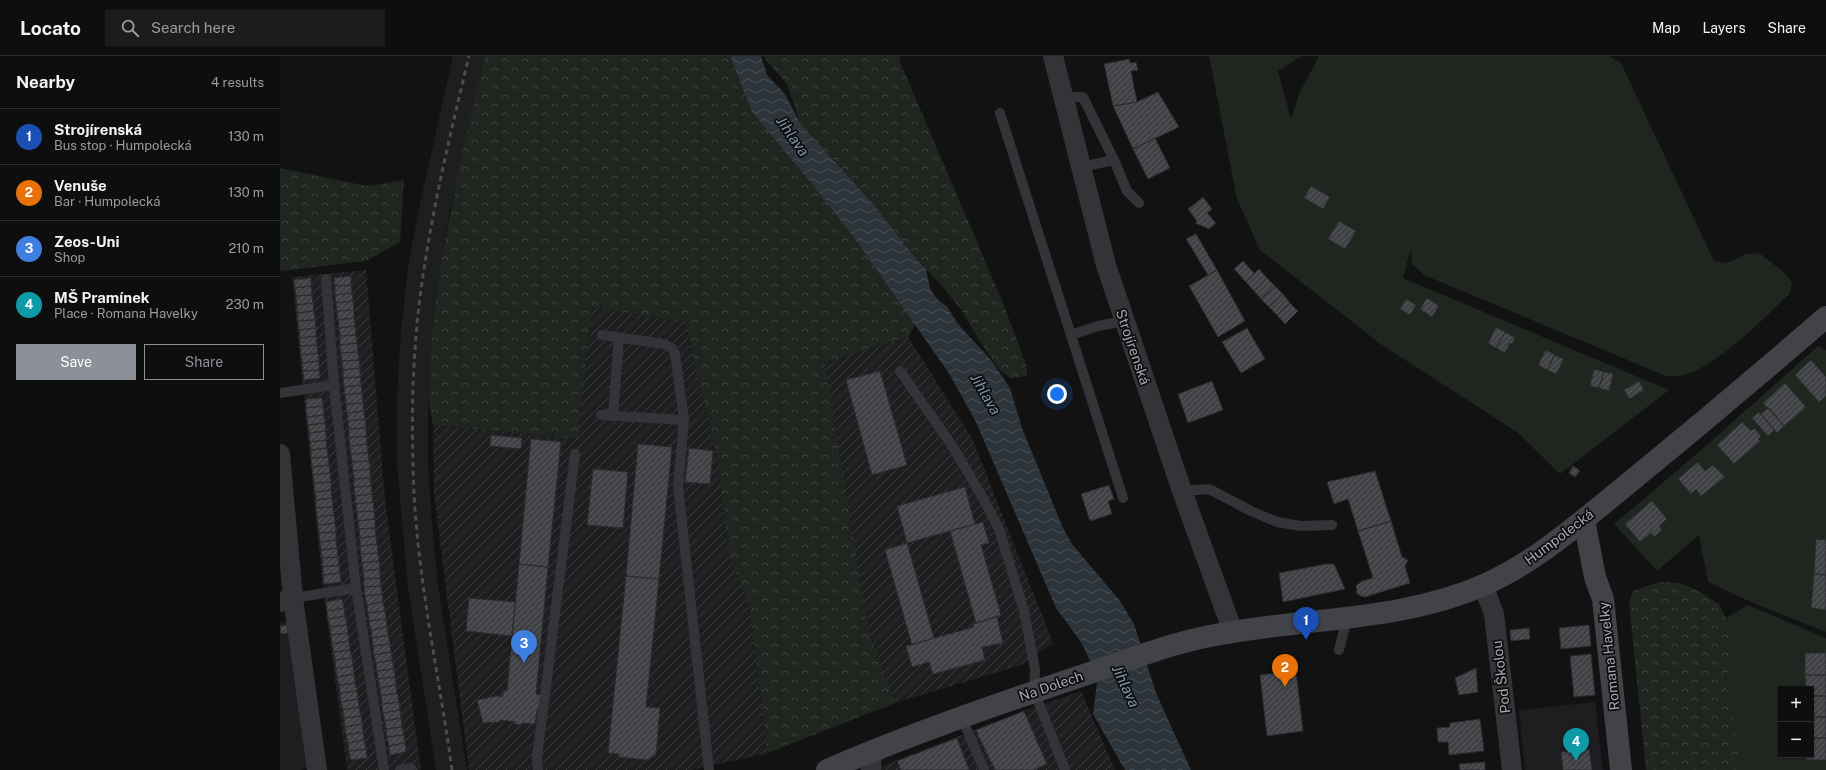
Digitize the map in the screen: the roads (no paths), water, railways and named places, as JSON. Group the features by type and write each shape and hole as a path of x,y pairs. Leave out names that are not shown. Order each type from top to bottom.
{"main road":[{"name":"Humpolecká","path":"1233,632 1347,618 1423,605 1457,596 1483,585 1522,565 1584,520 1710,416 1826,317"},
{"name":"Romana Havelky","path":"1584,520 1595,577 1603,599 1621,770"},
{"name":"Na Dolech","path":"827,770 872,760 961,716 1171,646 1233,632"}],"street":[{"name":"Strojírenská","path":"1053,56 1106,265 1182,491 1233,632"},
{"path":"280,454 287,600 317,770"},
{"name":"Pod Školou","path":"1483,585 1494,614 1512,770"}],"lane":[{"path":"1064,103 1074,98 1083,97 1114,160 1127,191 1139,203"},
{"path":"1000,113 1123,498"},
{"path":"1081,167 1114,160"},
{"path":"326,279 334,385 356,588 384,770"},
{"path":"1071,335 1098,326 1124,321"},
{"path":"602,335 664,344 672,348 675,354 684,420 678,486 709,770"},
{"path":"613,416 619,338"},
{"path":"900,371 953,447 999,529 1024,611 1035,669 1065,770"},
{"path":"280,393 334,385"},
{"path":"601,415 684,420"},
{"path":"538,770 537,758 575,454"},
{"path":"1182,491 1209,488 1251,511 1277,522 1301,526 1332,525"},
{"path":"287,600 356,588"},
{"path":"1339,650 1347,618"},
{"path":"961,716 984,770"},
{"path":"400,770 411,768"}],"water":[{"name":"Jihlava","path":"730,56 761,56 767,75 785,94 800,123 874,205 917,260 926,269 930,288 936,298 947,307 958,324 991,360 1010,388 1022,428 1063,528 1072,544 1120,601 1134,624 1156,693 1191,770 1125,770 1093,714 1097,683 1090,661 1081,642 1056,608 976,422 950,375 858,243 820,194 752,112"}],"railway":[{"path":"452,770 422,577 414,500 412,413 418,317 428,242 444,162 469,56"}],"place":[{"name":"Strojírenská","path":"1306,640"},
{"name":"Zeos-Uni","path":"524,663"},
{"name":"Venuše","path":"1285,687"},
{"name":"MŠ Pramínek","path":"1576,761"}]}
